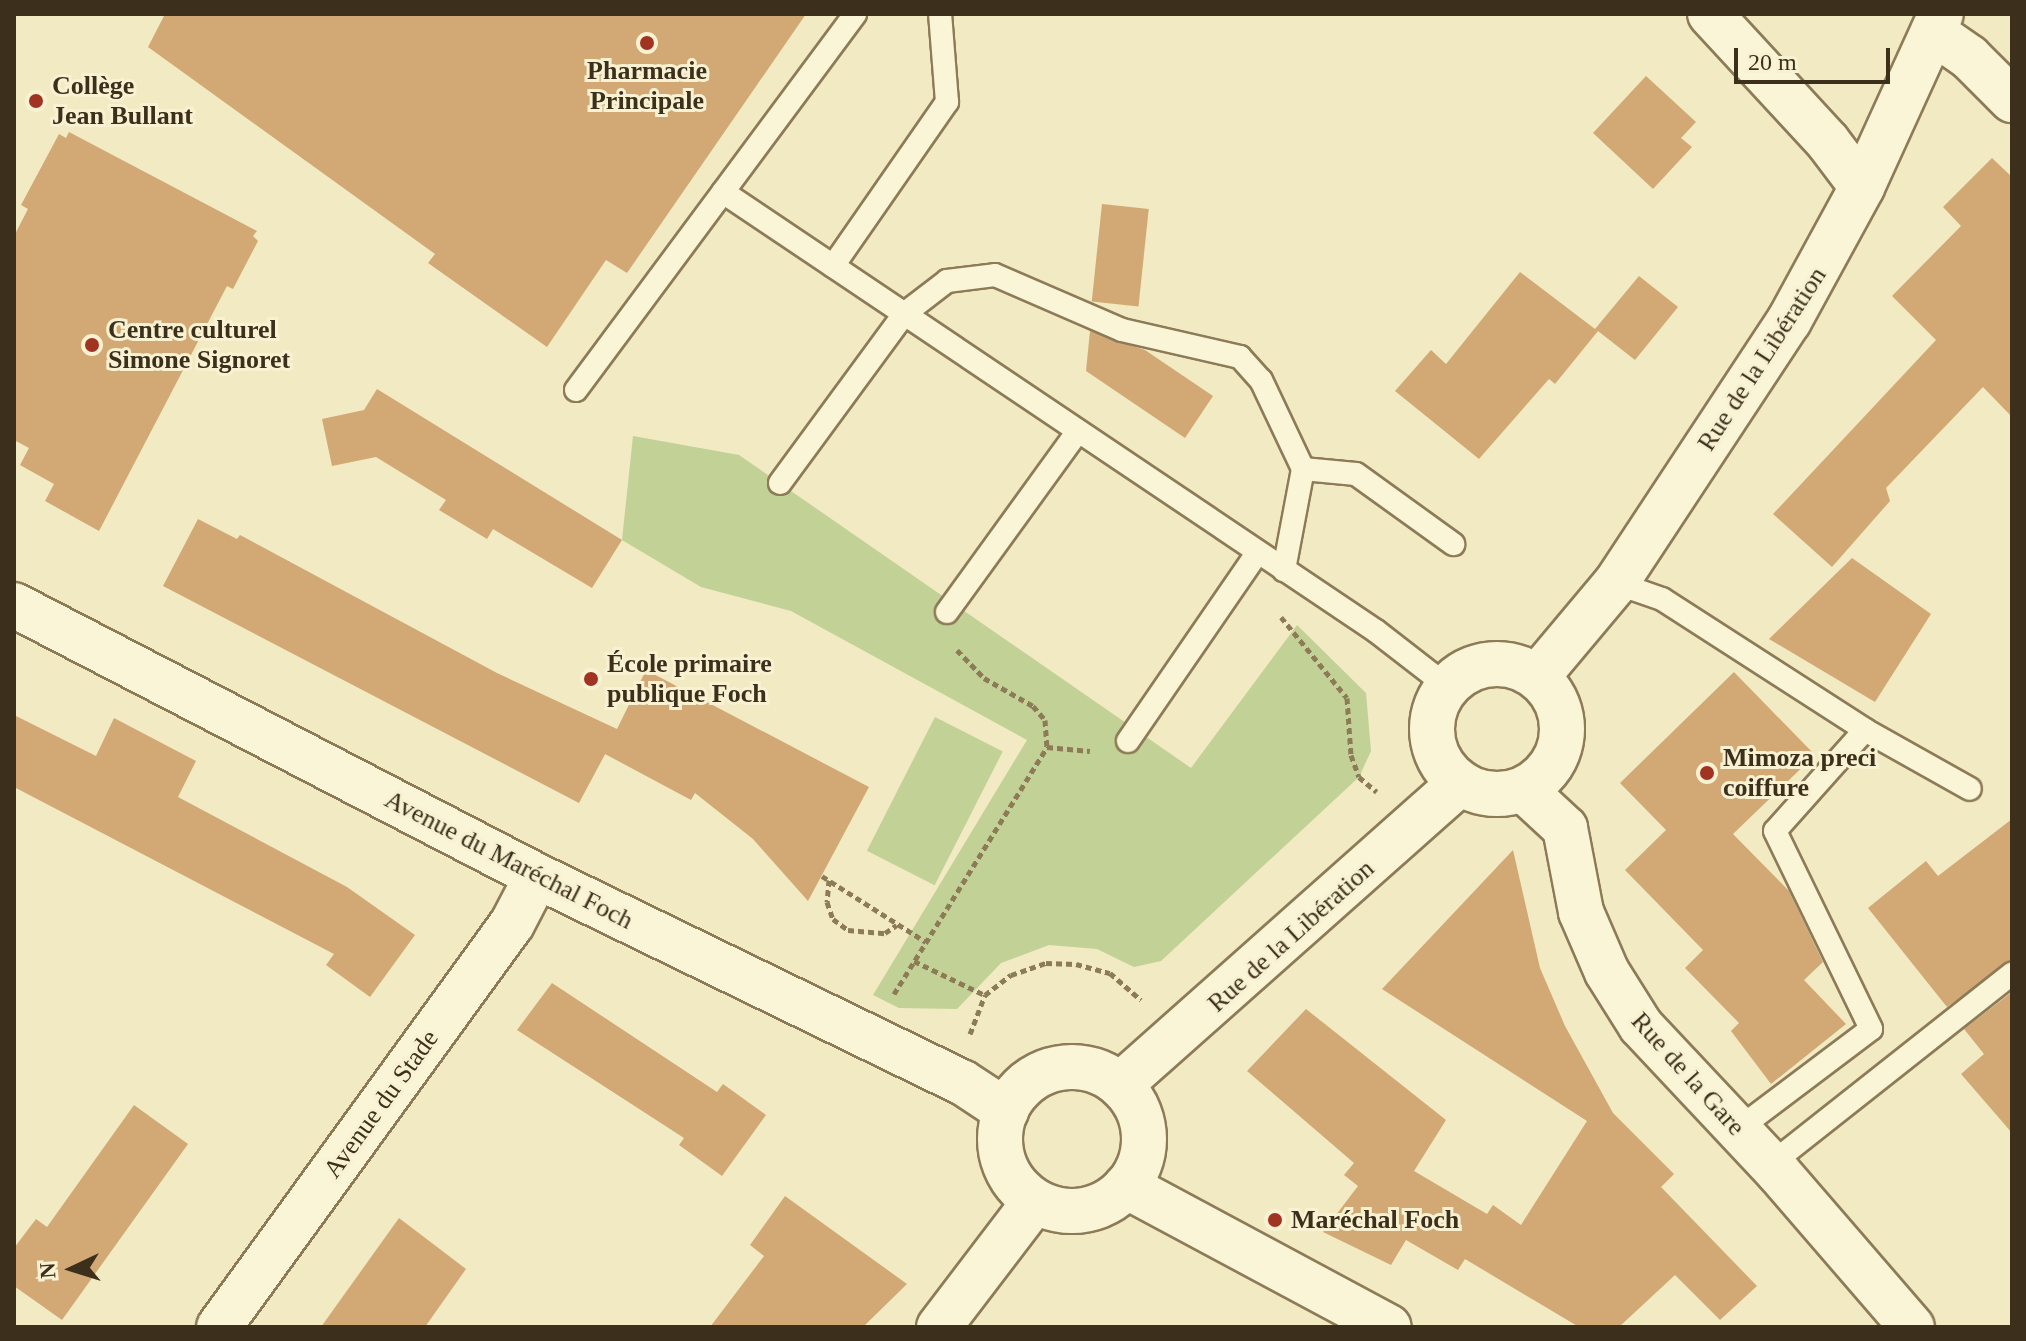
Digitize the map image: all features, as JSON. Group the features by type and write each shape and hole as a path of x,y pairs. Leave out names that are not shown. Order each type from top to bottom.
{"street":[{"path":"1710,14 1828,142 1862,187"},
{"path":"1937,23 2012,100"},
{"name":"Rue de la Libération","path":"1537,677 1616,583 1789,321 1862,187 1937,23"},
{"name":"Avenue du Maréchal Foch","path":"14,605 537,876 962,1082 1006,1111"},
{"path":"1487,664 1517,666 1537,677 1554,697 1562,718 1561,745 1543,777 1524,790 1479,793 1460,783 1443,767 1431,736 1433,713 1447,686 1464,672 1487,664"},
{"name":"Rue de la Libération","path":"1120,1085 1166,1049 1460,783"},
{"name":"Rue de la Gare","path":"1524,790 1565,828 1581,912 1607,972 1641,1026 1771,1164 1912,1327"},
{"name":"Avenue du Stade","path":"219,1327 512,924 537,876"},
{"path":"1056,1069 1090,1070 1120,1085 1137,1109 1144,1137 1142,1157 1126,1186 1093,1208 1073,1211 1035,1201 1019,1188 1001,1152 1006,1111 1035,1077 1056,1069"},
{"path":"1126,1186 1389,1327"},
{"path":"939,1327 1035,1201"}],"lane":[{"path":"576,390 855,14"},
{"path":"833,266 947,102 940,14"},
{"path":"723,192 1258,552 1447,686"},
{"path":"780,483 904,314 947,281 995,275 1122,330 1240,357 1261,380 1303,469 1284,570"},
{"path":"947,612 1078,431"},
{"path":"1303,469 1356,474 1453,544"},
{"path":"1128,741 1258,552"},
{"path":"1616,583 1662,599 1865,730 1970,789"},
{"path":"1737,1130 1871,1029 1775,831 1865,730"},
{"path":"1771,1164 2012,974"}],"path":[{"path":"868,1035 1047,747 1045,720 1033,706 960,658 947,612"},
{"path":"1047,747 1106,750 1128,741"},
{"path":"822,876 926,942"},
{"path":"829,880 827,902 833,919 848,930 885,933 897,925"},
{"path":"914,961 985,995"},
{"path":"962,1082 972,1022 985,995 1011,975 1046,963 1076,964 1110,973 1142,1001 1166,1049"}],"green space":[{"path":"633,436 739,455 1191,768 1297,625 1366,693 1371,751 1359,777 1161,961 1134,967 1097,949 1049,945 1001,963 957,1009 899,1008 873,995 1027,740 791,611 701,587 622,540"},
{"path":"935,717 1003,752 935,885 867,851"}],"building":[{"path":"165,14 806,14 627,273 606,260 547,347 428,263 435,254 148,47"},
{"path":"1646,76 1696,122 1681,138 1692,147 1653,189 1593,133"},
{"name":"Centre culturel Simone Signoret","path":"69,132 257,231 253,236 258,241 233,289 227,286 99,531 45,501 54,484 20,465 29,448 14,440 14,236 28,209 21,205 59,134 66,138"},
{"path":"1992,158 2012,177 2012,417 1983,387 1886,488 1890,501 1832,567 1773,514 1936,340 1892,296 1961,226 1943,207"},
{"path":"1102,204 1149,209 1138,306 1092,301"},
{"path":"1520,272 1595,329 1639,276 1678,307 1635,360 1598,331 1555,384 1549,379 1479,459 1395,391 1431,350 1446,364"},
{"path":"1090,331 1145,350 1213,396 1185,438 1086,371"},
{"path":"377,389 622,540 592,588 493,529 487,539 439,510 446,500 376,457 332,466 322,419 364,410"},
{"path":"198,519 237,539 240,535 497,673 617,729 646,670 869,787 808,901 753,839 695,793 691,800 605,754 579,803 163,586"},
{"path":"1852,558 1931,614 1875,702 1769,639"},
{"path":"1734,672 1815,755 1733,834 1789,891 1823,962 1804,980 1846,1024 1771,1084 1731,1031 1739,1023 1685,968 1703,950 1625,870 1666,830 1620,783"},
{"path":"14,715 96,756 114,718 196,761 178,797 347,887 415,935 370,997 326,965 334,954 14,787"},
{"path":"2012,819 2012,960 1947,1007 1868,908 1926,861 1938,876"},
{"path":"1513,850 1540,968 1565,1026 1613,1113 1674,1174 1661,1187 1757,1286 1720,1320 1675,1275 1619,1327 1579,1327 1465,1259 1458,1270 1406,1240 1391,1265 1323,1232 1358,1186 1344,1175 1354,1163 1247,1071 1306,1009 1446,1120 1414,1171 1487,1214 1493,1205 1521,1225 1587,1121 1382,989"},
{"path":"552,983 717,1092 723,1084 766,1115 722,1176 679,1145 684,1138 517,1030"},
{"path":"2012,992 2012,1133 1961,1074 1984,1054 1964,1029"},
{"path":"134,1105 188,1144 62,1320 14,1286 14,1248 36,1219 47,1227"},
{"path":"785,1196 907,1284 863,1327 710,1327 764,1256 750,1245"},
{"path":"399,1218 466,1269 425,1327 321,1327"}],"place":[{"name":"Pharmacie Principale","path":"647,43"},
{"name":"Collège Jean Bullant","path":"36,101"},
{"name":"Centre culturel Simone Signoret","path":"92,345"},
{"name":"École primaire publique Foch","path":"591,679"},
{"name":"Mimoza preci coiffure","path":"1707,773"},
{"name":"Maréchal Foch","path":"1275,1220"}]}
